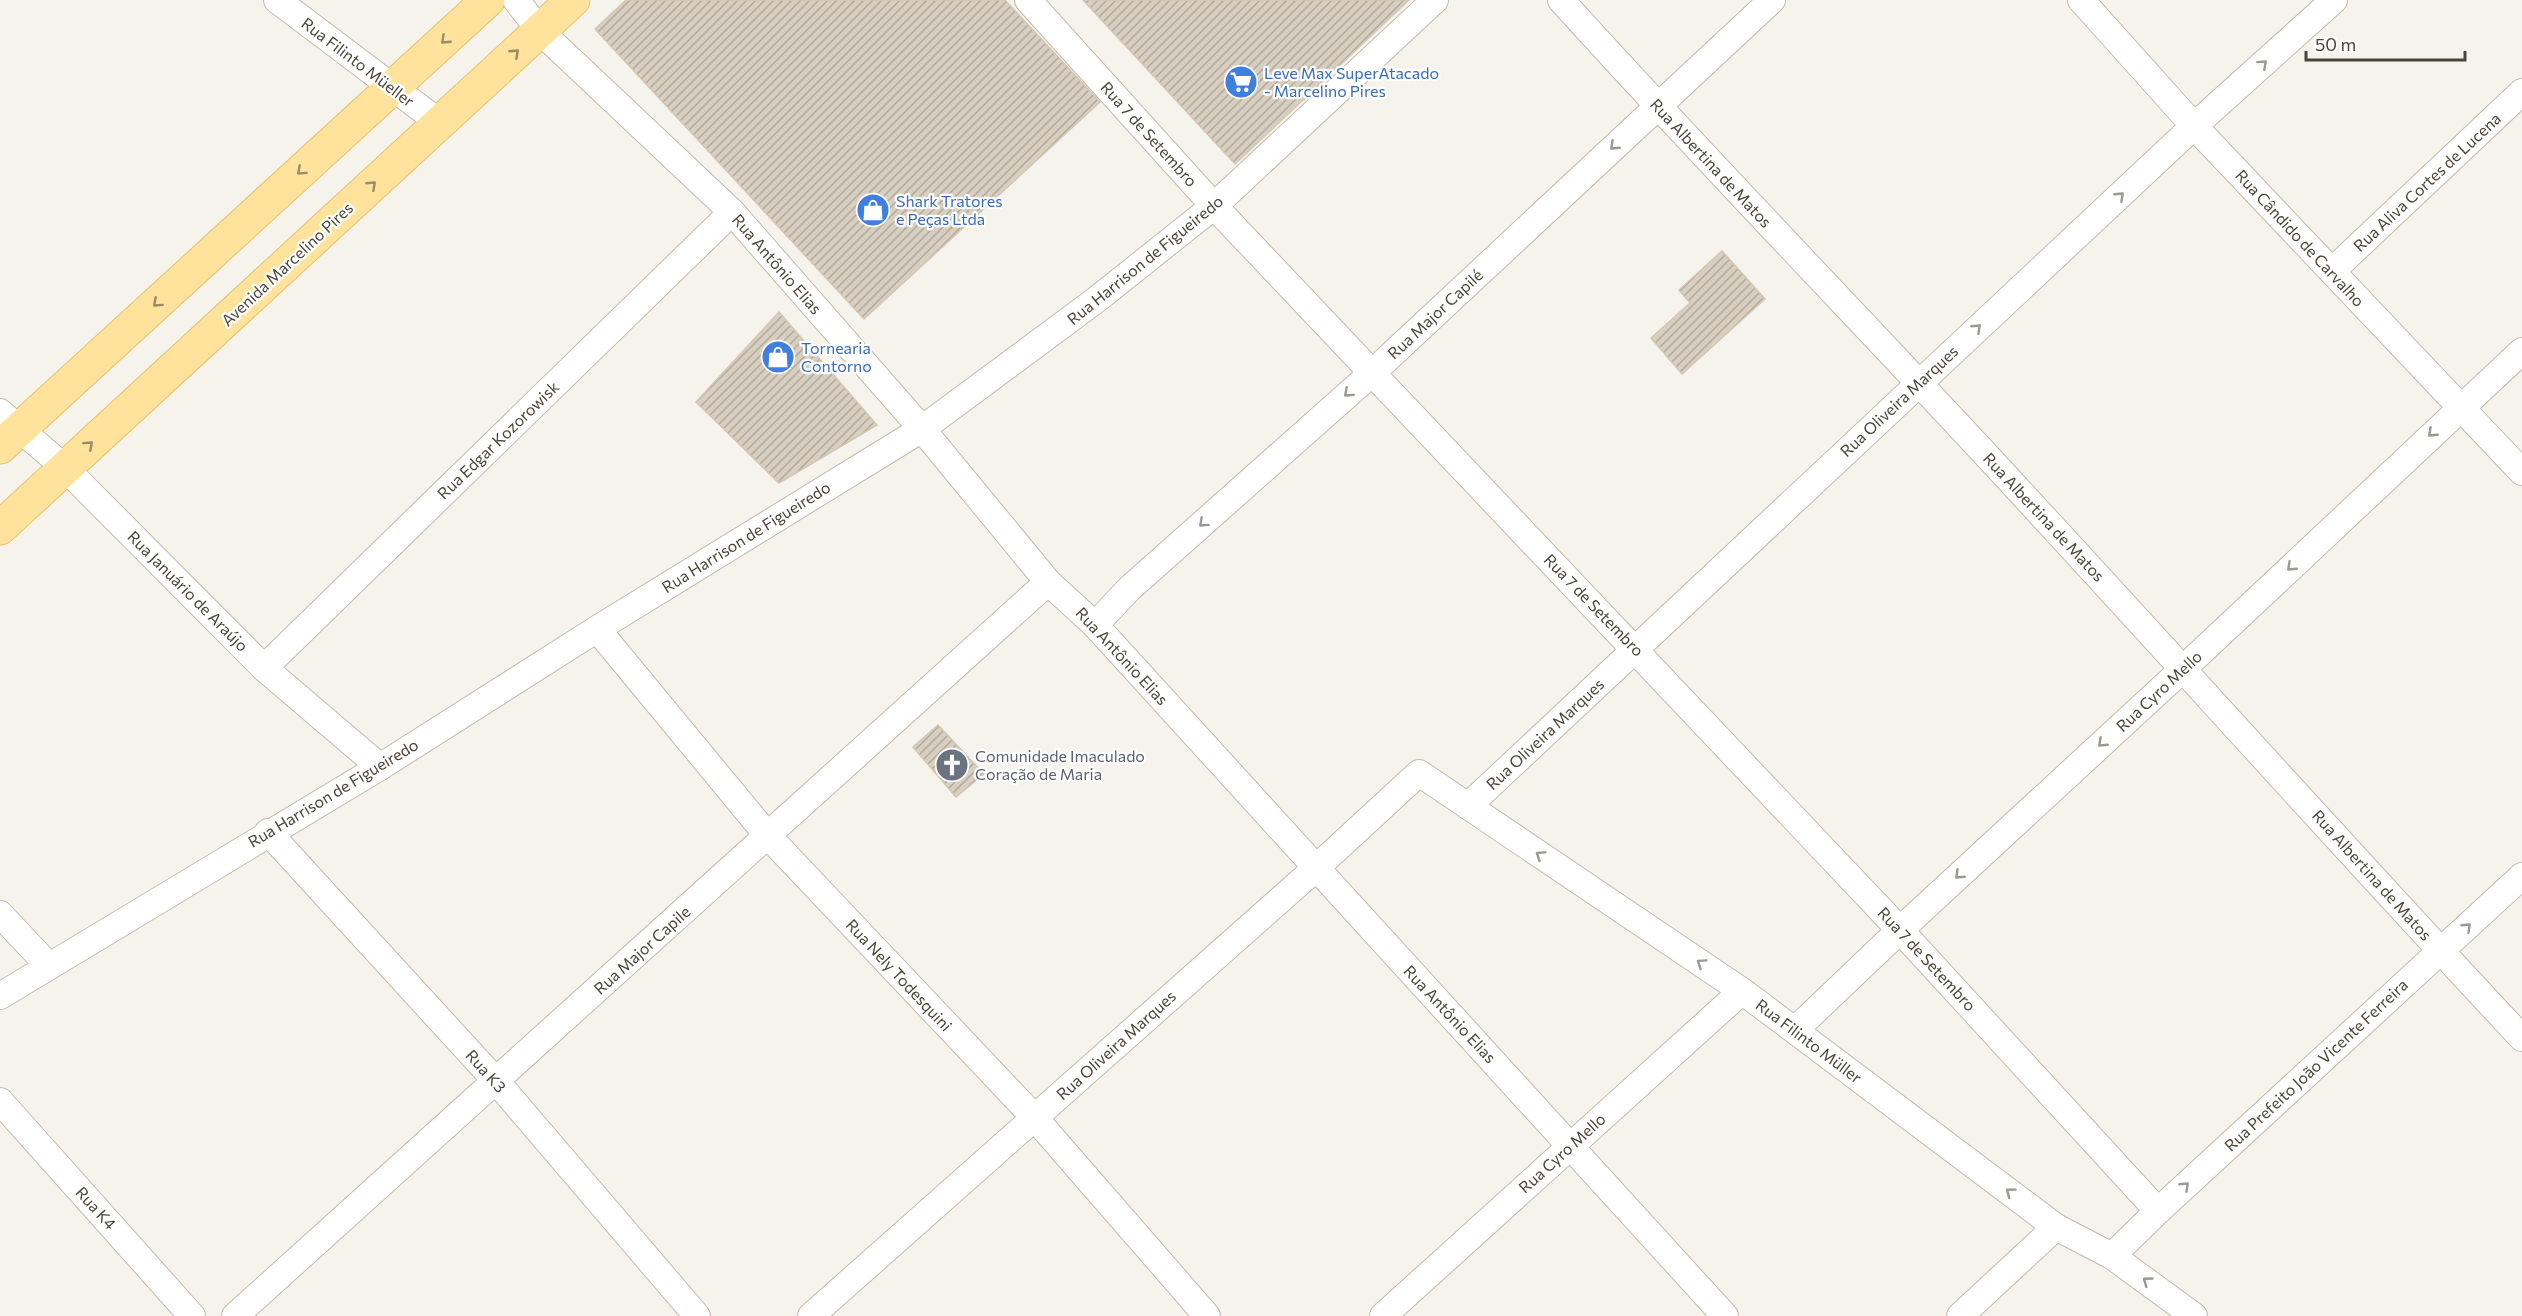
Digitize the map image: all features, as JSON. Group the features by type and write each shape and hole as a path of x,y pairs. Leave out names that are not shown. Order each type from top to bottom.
{"main road":[{"path":"6,430 488,0"},
{"name":"Avenida Marcelino Pires","path":"0,528 573,0"}],"street":[{"name":"Rua Filinto Müeller","path":"277,0 440,123"},
{"name":"Rua Antônio Elias","path":"516,0 540,30 732,212 922,429 1048,582 1095,625 1725,1316"},
{"name":"Rua 7 de Setembro","path":"1028,0 1214,206 1900,930 2158,1211"},
{"name":"Rua Harrison de Figueiredo","path":"0,996 380,766 922,429 1096,300 1214,206 1435,0"},
{"name":"Rua Albertina de Matos","path":"1561,0 1656,105 2184,668 2522,1038"},
{"name":"Rua Major Capilé","path":"1095,625 1130,588 1372,373 1656,105 1772,0"},
{"name":"Rua Cândido de Carvalho","path":"2081,0 2194,126 2522,472"},
{"name":"Rua Oliveira Marques","path":"1468,806 2194,126 2334,0"},
{"name":"Rua Aliva Cortes de Lucena","path":"2331,271 2522,92"},
{"name":"Rua Edgar Kozorowisk","path":"264,668 732,212"},
{"name":"Rua Cyro Mello","path":"1795,1030 2522,351"},
{"name":"Rua Januário de Araújo","path":"6,430 64,467 264,668 380,766"},
{"name":"Rua Major Capile","path":"235,1316 1048,582"},
{"name":"Rua Nely Todesquini","path":"597,629 768,836 1034,1118 1208,1316"},
{"name":"Rua Oliveira Marques","path":"811,1316 1316,868 1419,773"},
{"name":"Rua Filinto Müller","path":"1419,773 1742,991 2056,1227 2112,1256 2194,1316"},
{"name":"Rua K3","path":"268,832 496,1081 697,1316"},
{"name":"Rua Prefeito João Vicente Ferreira","path":"2112,1256 2522,876"},
{"path":"0,914 48,965"},
{"name":"Rua Cyro Mello","path":"1383,1316 1569,1145 1742,991"},
{"name":"Rua K4","path":"0,1101 192,1316"},
{"path":"1960,1316 2056,1227"}],"building":[{"name":"Shark Tratores e Peças Ltda","path":"626,0 1005,0 1100,102 864,319 595,29"},
{"name":"Leve Max SuperAtacado - Marcelino Pires","path":"1083,0 1409,0 1235,164"},
{"path":"1722,251 1765,299 1682,374 1651,338 1690,303 1679,290"},
{"name":"Tornearia Contorno","path":"779,312 877,425 779,483 696,402"},
{"name":"Comunidade Imaculado Coração de Maria","path":"938,725 984,774 956,797 913,747"}],"place":[{"name":"Leve Max SuperAtacado - Marcelino Pires","path":"1241,82"},
{"name":"Shark Tratores e Peças Ltda","path":"873,210"},
{"name":"Tornearia Contorno","path":"778,357"},
{"name":"Comunidade Imaculado Coração de Maria","path":"952,765"}]}
